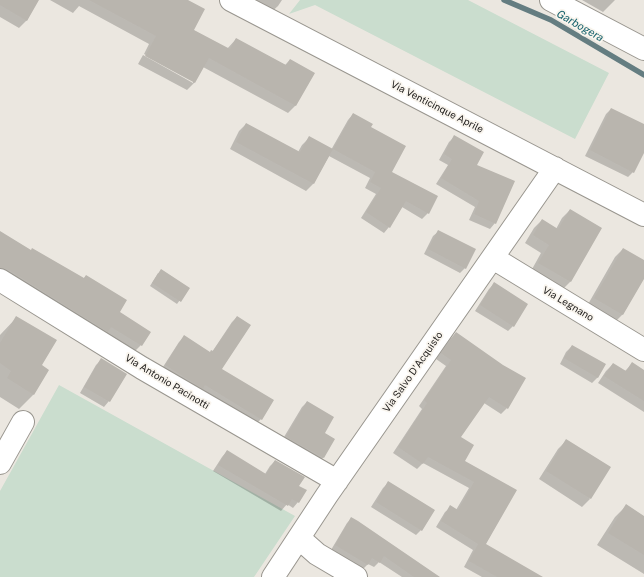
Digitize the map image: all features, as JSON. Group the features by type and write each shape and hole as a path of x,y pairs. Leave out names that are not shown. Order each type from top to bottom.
{"street":[{"name":"Via Venticinque Aprile","path":"231,0 644,215"},
{"path":"552,0 644,49"},
{"name":"Via Salvo D'Acquisto","path":"273,577 337,481 555,168"},
{"name":"Via Legnano","path":"493,258 644,350"},
{"name":"Via Antonio Pacinotti","path":"0,280 142,368 337,481"},
{"path":"0,463 23,422"},
{"path":"299,538 317,554 356,577"}],"green space":[{"path":"300,0 468,0 609,73 575,139 315,5 289,14"},
{"path":"59,385 295,516 254,577 0,577 0,491"}],"building":[{"path":"0,0 39,0 27,21 0,5"},
{"path":"89,0 188,0 205,9 194,30 230,49 236,38 286,65 290,59 315,73 296,106 209,58 195,83 145,56 156,36"},
{"path":"611,108 644,124 644,153 634,173 590,150"},
{"path":"353,113 373,124 371,127 406,146 392,172 438,196 429,214 406,201 390,228 366,212 381,188 370,182 375,172 333,149"},
{"path":"246,123 300,152 309,136 333,149 314,184 236,142"},
{"path":"454,135 484,152 477,165 515,181 496,224 474,214 479,201 441,178 452,159 444,154"},
{"path":"570,209 602,228 571,282 538,263 549,245 533,235 542,219 558,229"},
{"path":"438,230 476,249 466,269 428,249"},
{"path":"0,231 31,250 32,248 84,278 86,275 127,300 120,312 151,332 142,346 111,327 108,332 7,269 0,268"},
{"path":"623,248 644,260 644,279 623,315 594,298"},
{"path":"161,269 190,288 181,302 152,283"},
{"path":"494,282 528,304 514,327 480,305"},
{"path":"16,316 57,340 42,365 49,370 34,395 7,378 11,371 0,363 0,343"},
{"path":"237,316 251,325 222,369 274,400 262,420 205,385 203,389 165,365 184,335 210,352 211,350 213,351"},
{"path":"456,332 503,365 526,378 508,409 489,397 461,437 474,445 465,461 517,490 486,544 543,577 497,577 469,561 478,544 441,521 450,505 458,510 474,482 428,457 423,464 398,447 427,403 424,400 451,360 441,353"},
{"path":"572,345 606,364 598,378 564,358"},
{"path":"101,358 127,374 110,402 84,387"},
{"path":"632,362 644,370 644,401 604,376 613,363 626,371"},
{"path":"307,401 334,417 325,433 335,439 324,458 286,436"},
{"path":"566,439 611,467 591,499 546,471"},
{"path":"227,450 266,474 275,460 305,477 299,486 307,490 299,503 292,499 288,506 218,465"},
{"path":"388,481 435,510 422,531 376,502"},
{"path":"626,504 644,516 644,555 608,533"},
{"path":"351,517 440,577 414,577 384,556 380,563 372,558 368,565 335,545"}],"waterway":[{"name":"Garbogera","path":"504,0 551,20 644,75"}]}
